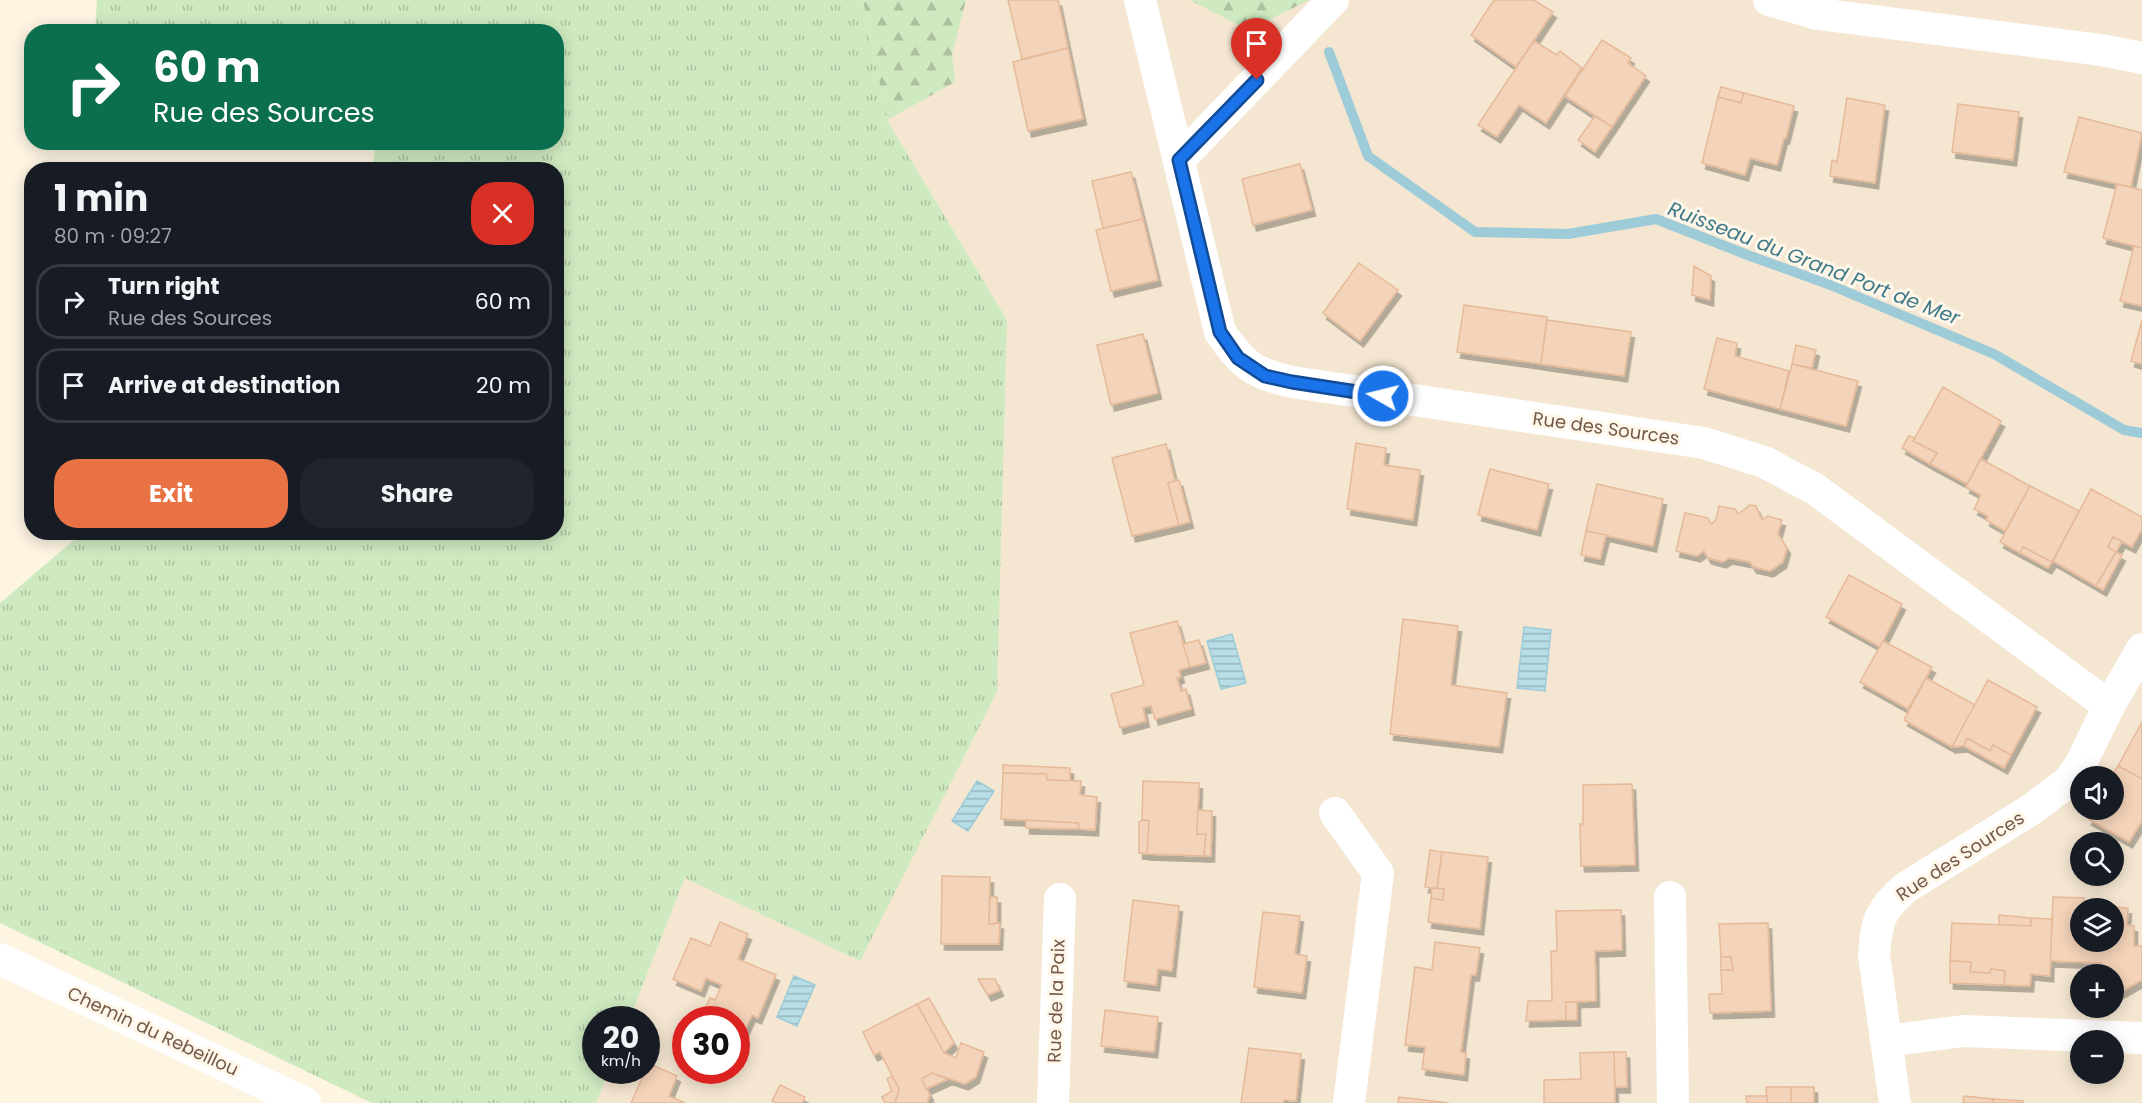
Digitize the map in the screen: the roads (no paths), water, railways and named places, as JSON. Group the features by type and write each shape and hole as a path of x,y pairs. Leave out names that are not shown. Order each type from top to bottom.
{"street":[{"name":"Rue des Sources","path":"1140,0 1220,332 1238,358 1265,376 1303,384 1704,443 1764,462 1815,489 2109,706"},
{"path":"1179,160 1333,0"},
{"path":"1769,0 1818,14 2101,50 2142,58"},
{"name":"Rue des Sources","path":"1895,1103 1874,955 1880,916 1889,903 1905,888 2032,809 2069,781 2080,765 2109,706 2142,649"},
{"path":"1335,813 1378,873 1349,1103"},
{"path":"1670,897 1673,1103"},
{"name":"Rue de la Paix","path":"1053,1103 1060,899"},
{"name":"Chemin du Rebeillou","path":"0,959 305,1103"},
{"path":"1887,1041 1963,1031 2142,1038"}],"water":[{"path":"1524,627 1551,630 1545,691 1517,688"},
{"path":"1232,634 1246,683 1221,689 1207,641"},
{"path":"977,781 994,791 968,831 952,821"},
{"path":"794,976 815,985 797,1026 777,1017"}],"waterway":[{"name":"Ruisseau du Grand Port de Mer","path":"1329,52 1368,156 1475,232 1568,234 1656,219 1828,284 1994,354 2124,430 2142,433"}]}
